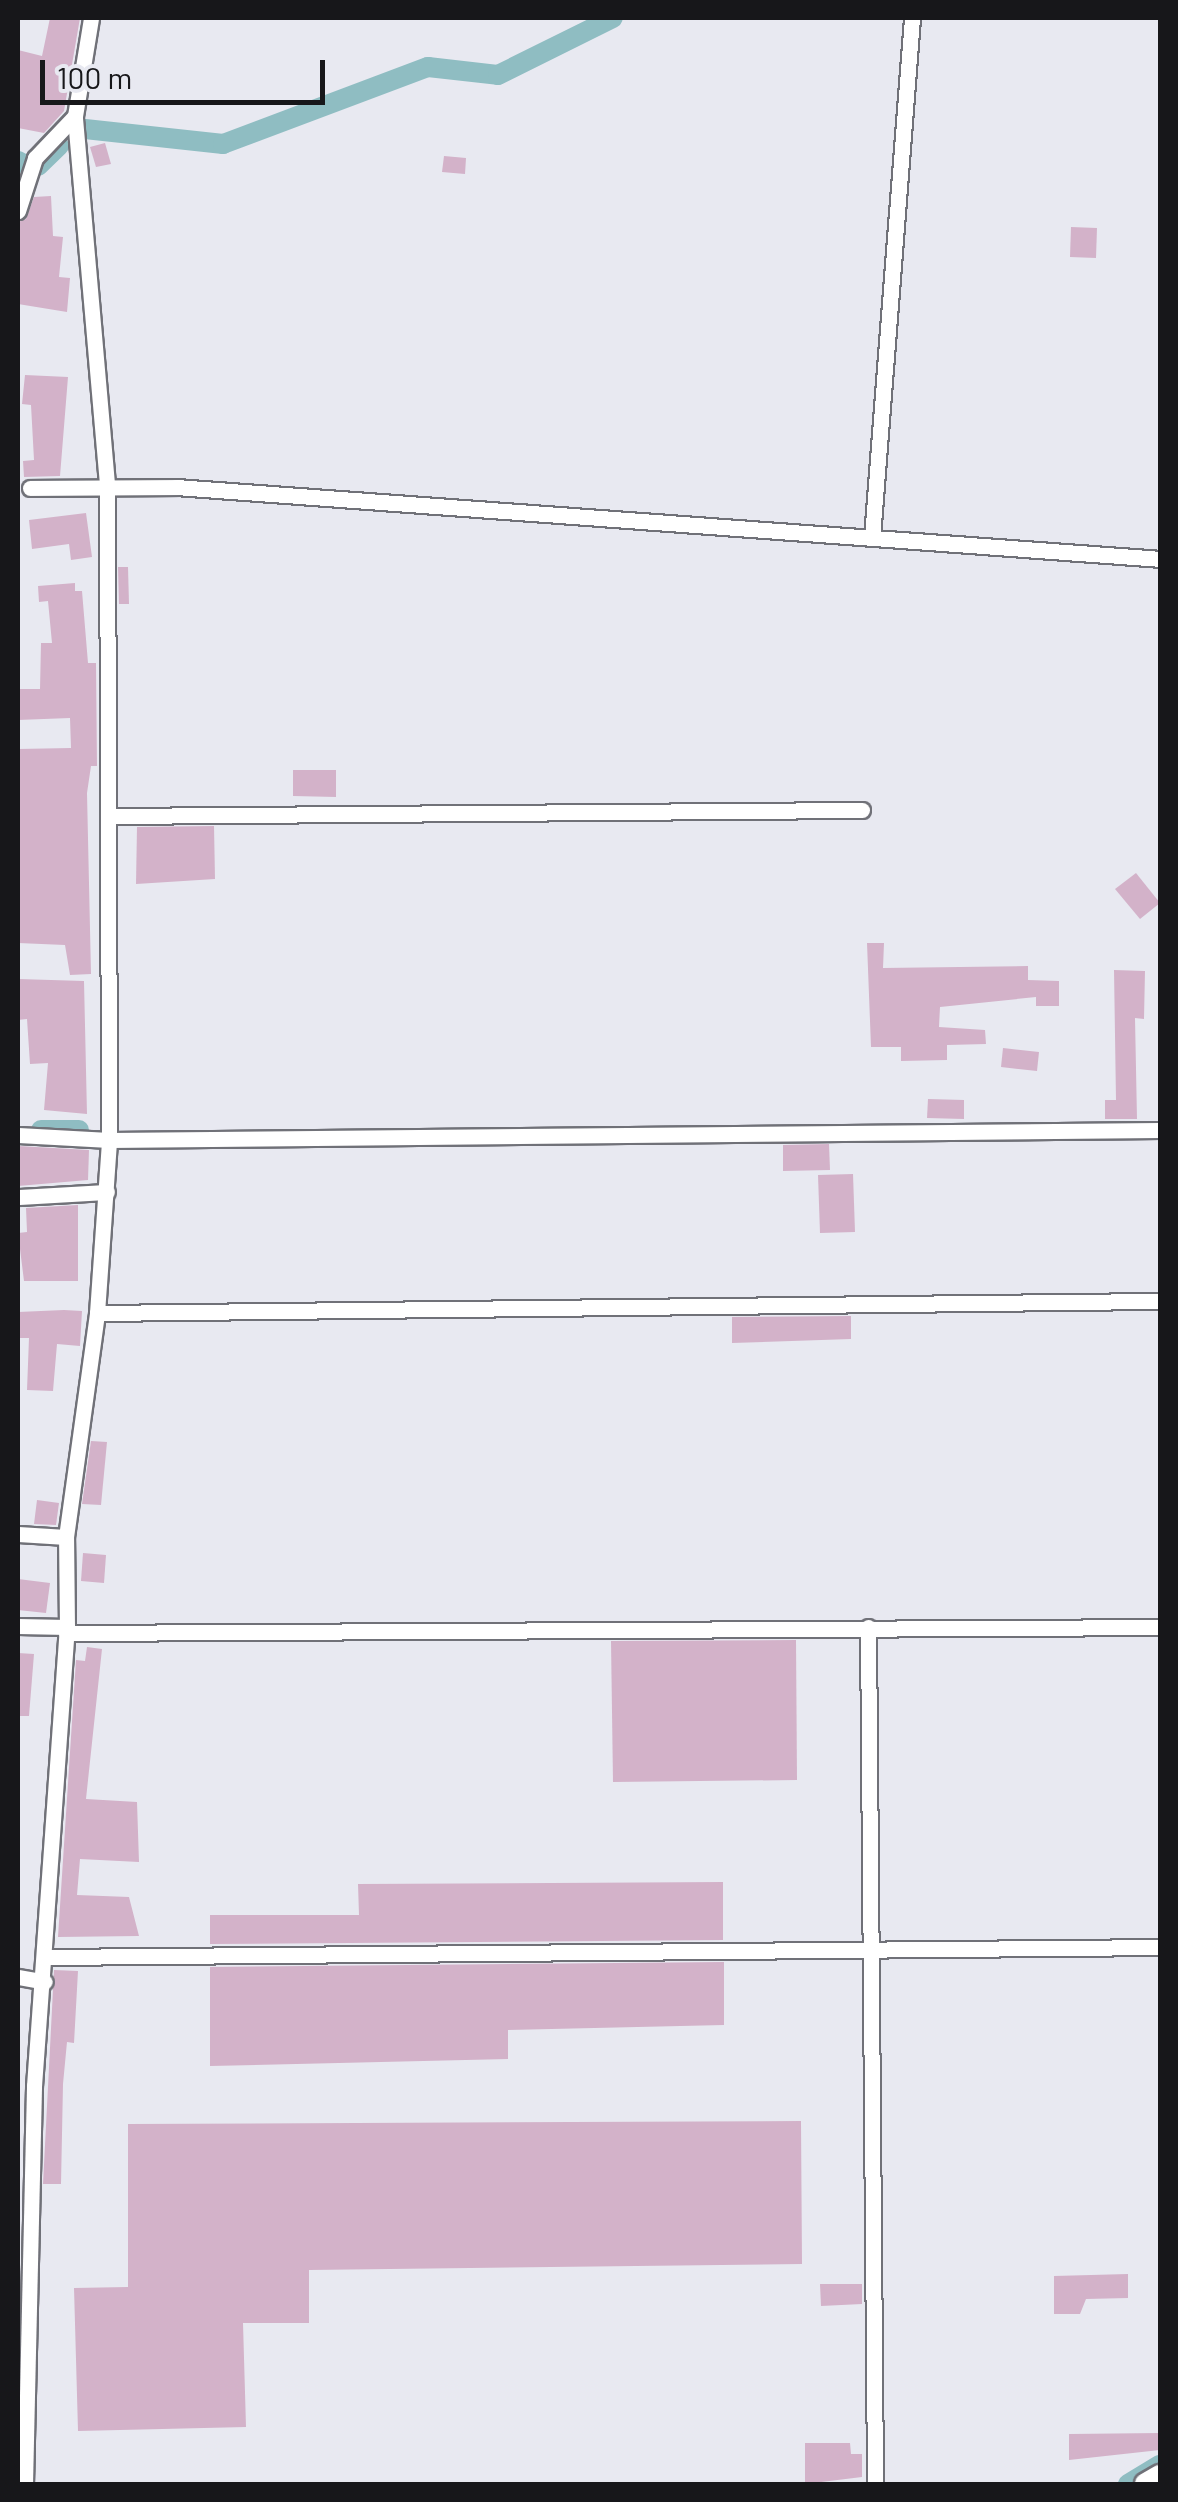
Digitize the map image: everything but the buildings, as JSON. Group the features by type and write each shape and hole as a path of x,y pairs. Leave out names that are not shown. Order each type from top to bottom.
{"street":[{"path":"25,2484 21,2454 34,2086 67,1630 66,1537 96,1314 109,1140 108,484 75,116 91,18"},
{"path":"872,537 912,18"},
{"path":"18,210 36,158 75,116"},
{"path":"18,151 36,158"},
{"path":"30,488 108,484 1160,559"},
{"path":"110,816 862,810"},
{"path":"18,1135 109,1140 1160,1130"},
{"path":"18,1197 107,1192"},
{"path":"96,1314 1160,1301"},
{"path":"18,1534 66,1537"},
{"path":"18,1626 67,1630 1160,1627"},
{"path":"868,1627 875,2484"},
{"path":"45,1956 1160,1948"},
{"path":"18,1977 44,1982"},
{"path":"1146,2484 1160,2476"}],"waterway":[{"path":"85,129 223,144 428,67 498,75 613,18"},
{"path":"38,166 59,146"},
{"path":"18,161 22,163"},
{"path":"41,1130 79,1130"},
{"path":"1128,2484 1160,2465"}]}
